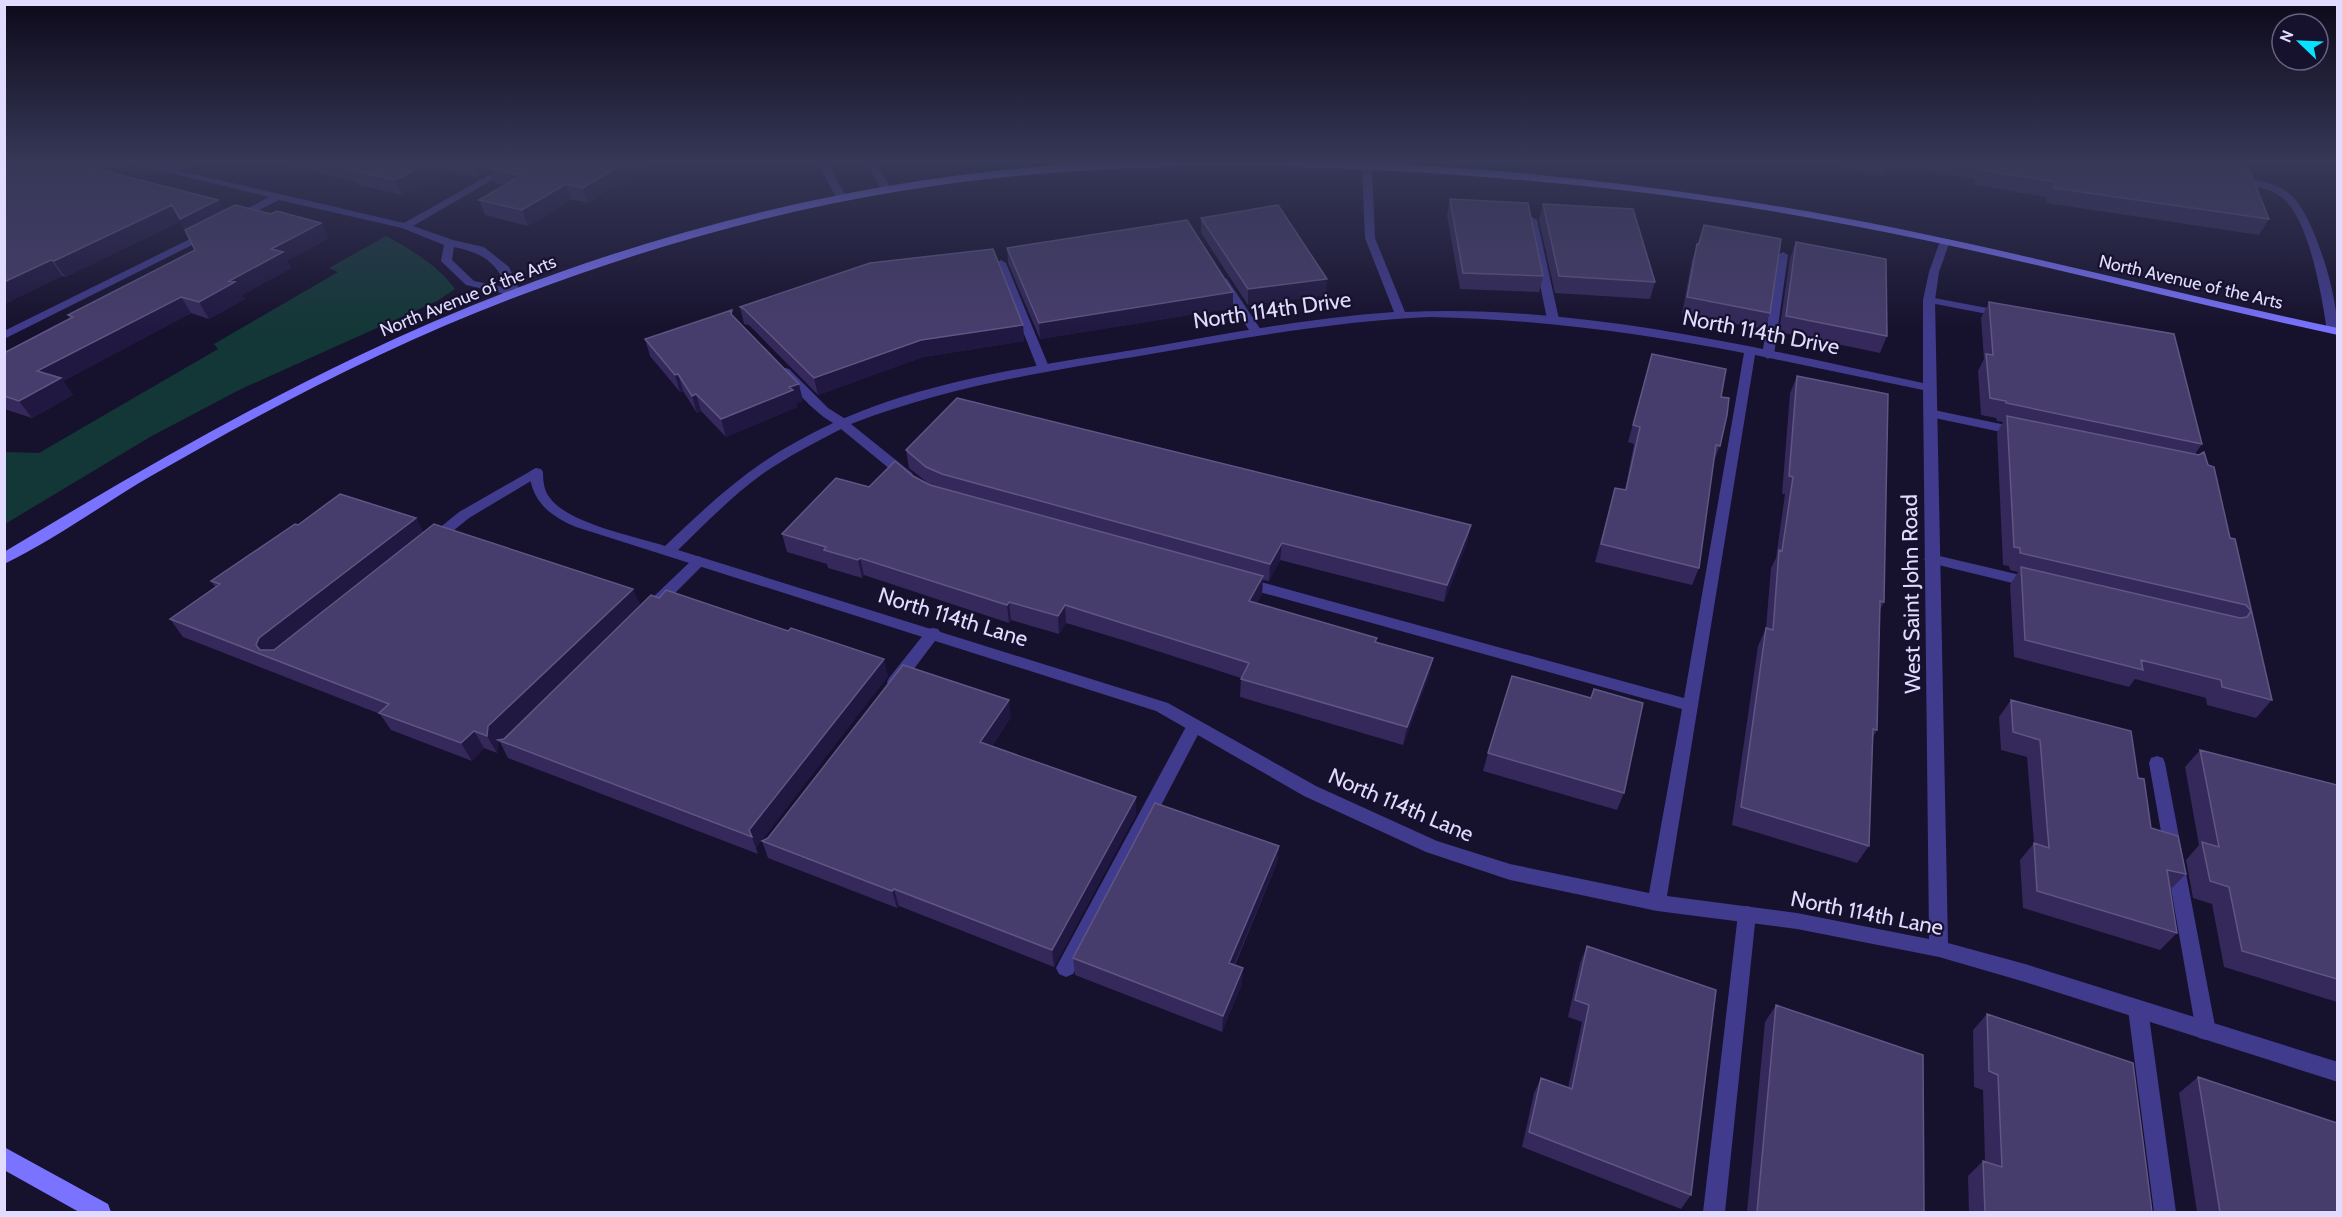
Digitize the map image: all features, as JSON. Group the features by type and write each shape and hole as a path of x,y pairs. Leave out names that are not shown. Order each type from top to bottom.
{"street":[{"path":"4,336 237,218"},
{"path":"369,218 405,226 450,243 480,249 505,269 515,293"},
{"path":"405,226 420,218"},
{"name":"North Avenue of the Arts","path":"4,559 162,463 274,401 392,344 515,293 595,264 668,241 762,218"},
{"path":"1369,218 1370,238 1401,315"},
{"name":"North Avenue of the Arts","path":"1823,218 1944,242 2335,332"},
{"path":"2301,218 2310,237 2335,332"},
{"path":"1532,220 1553,319"},
{"name":"West Saint John Road","path":"1939,949 1931,559 1929,300 1934,272 1944,242"},
{"path":"450,243 446,261 470,283 515,293"},
{"path":"1768,355 1783,255"},
{"path":"1001,263 1042,367"},
{"path":"1219,274 1257,333"},
{"path":"1929,300 2011,315"},
{"name":"North 114th Drive","path":"668,551 730,493 756,473 842,423 931,390 1042,367 1332,321 1401,315 1460,314 1553,319 1651,332 1929,388"},
{"path":"1657,903 1688,705 1749,351"},
{"path":"776,362 824,411 923,489"},
{"path":"1929,413 2034,435"},
{"name":"North 114th Lane","path":"418,552 464,515 536,472 536,487 544,501 560,515 581,524 1162,706 1194,728 1310,791 1432,848 1510,872 1657,903 1847,929 1939,949 2337,1072"},
{"path":"1931,559 2045,586"},
{"path":"640,619 699,561"},
{"path":"1233,579 1688,705"},
{"path":"883,699 933,633"},
{"path":"1066,968 1194,728"},
{"path":"2157,763 2206,1031"},
{"path":"1714,1212 1747,914"},
{"path":"2138,1009 2165,1212"},
{"path":"4,1158 100,1212"}],"green space":[{"path":"386,236 414,252 441,273 455,289 437,301 241,389 150,437 5,524 5,452 39,453 218,349 214,344 338,272 329,268"}],"building":[{"path":"4,218 145,218 54,261 51,260 4,282"},
{"path":"209,218 302,218 321,223 271,249 283,252 229,281 235,282 199,302 181,297 37,371 61,378 19,401 4,396 4,353 73,317 68,315 195,250 185,230"},
{"path":"1201,218 1286,218 1327,279 1248,289"},
{"path":"1453,218 1531,218 1543,276 1463,273"},
{"path":"1546,218 1636,218 1655,282 1559,276"},
{"path":"1187,220 1233,292 1039,323 1007,248"},
{"path":"1704,225 1781,239 1770,313 1687,297 1697,244 1699,244"},
{"path":"1796,242 1886,259 1887,336 1786,316"},
{"path":"993,249 1023,325 921,340 814,378 740,307 870,263"},
{"path":"1989,302 2174,334 2202,444 1990,398 1986,354 1993,355"},
{"path":"732,310 731,314 799,384 789,387 793,390 721,419 696,394 692,396 678,374 675,375 645,339"},
{"path":"1652,354 1726,369 1721,397 1729,398 1727,415 1720,446 1716,445 1699,568 1601,544 1615,488 1626,490 1640,427 1633,425"},
{"path":"1797,376 1888,394 1884,602 1880,601 1877,730 1873,729 1869,846 1741,807 1766,628 1773,630 1779,550 1782,551 1793,477 1789,476"},
{"path":"957,398 1471,525 1447,585 1282,543 1270,564 942,474 926,467 906,450"},
{"path":"2007,416 2199,455 2204,452 2208,465 2214,467 2230,538 2235,539 2272,700 2222,687 2221,680 2141,660 2143,670 2025,640 2021,567 2240,618 2247,617 2251,611 2246,605 2020,553 2020,548 2014,547"},
{"path":"895,461 913,476 930,485 1263,576 1249,601 1377,638 1375,642 1433,658 1407,727 1241,679 1249,663 1065,605 1058,616 1009,602 1007,605 860,558 858,560 824,550 826,547 782,534 836,478 869,487"},
{"path":"340,494 416,518 259,638 256,645 260,650 274,650 434,524 633,589 488,726 487,736 474,731 461,743 379,713 389,704 170,619 220,584 211,581 295,524 298,525"},
{"path":"666,590 788,631 791,628 884,659 749,830 752,837 498,740 504,739 651,595 659,598"},
{"path":"903,665 1009,700 980,742 1136,797 1052,950 762,841 768,838"},
{"path":"1512,676 1591,698 1594,689 1643,703 1624,793 1488,753"},
{"path":"2011,700 2131,731 2138,778 2144,779 2151,828 2178,836 2186,874 2167,870 2177,933 2037,891 2034,843 2049,848 2040,740 2013,732"},
{"path":"2200,750 2337,785 2337,979 2242,951 2229,887 2210,881 2202,842 2219,847"},
{"path":"1155,803 1279,846 1229,963 1243,968 1223,1016 1073,958"},
{"path":"1587,946 1716,990 1691,1195 1529,1132 1541,1078 1572,1089 1589,1005 1575,1000"},
{"path":"1776,1005 1923,1055 1924,1212 1757,1212"},
{"path":"1987,1014 2133,1063 2152,1212 1985,1212 1983,1161 2002,1167 1998,1075 1989,1071"},
{"path":"2198,1077 2337,1123 2337,1212 2220,1212"}]}
